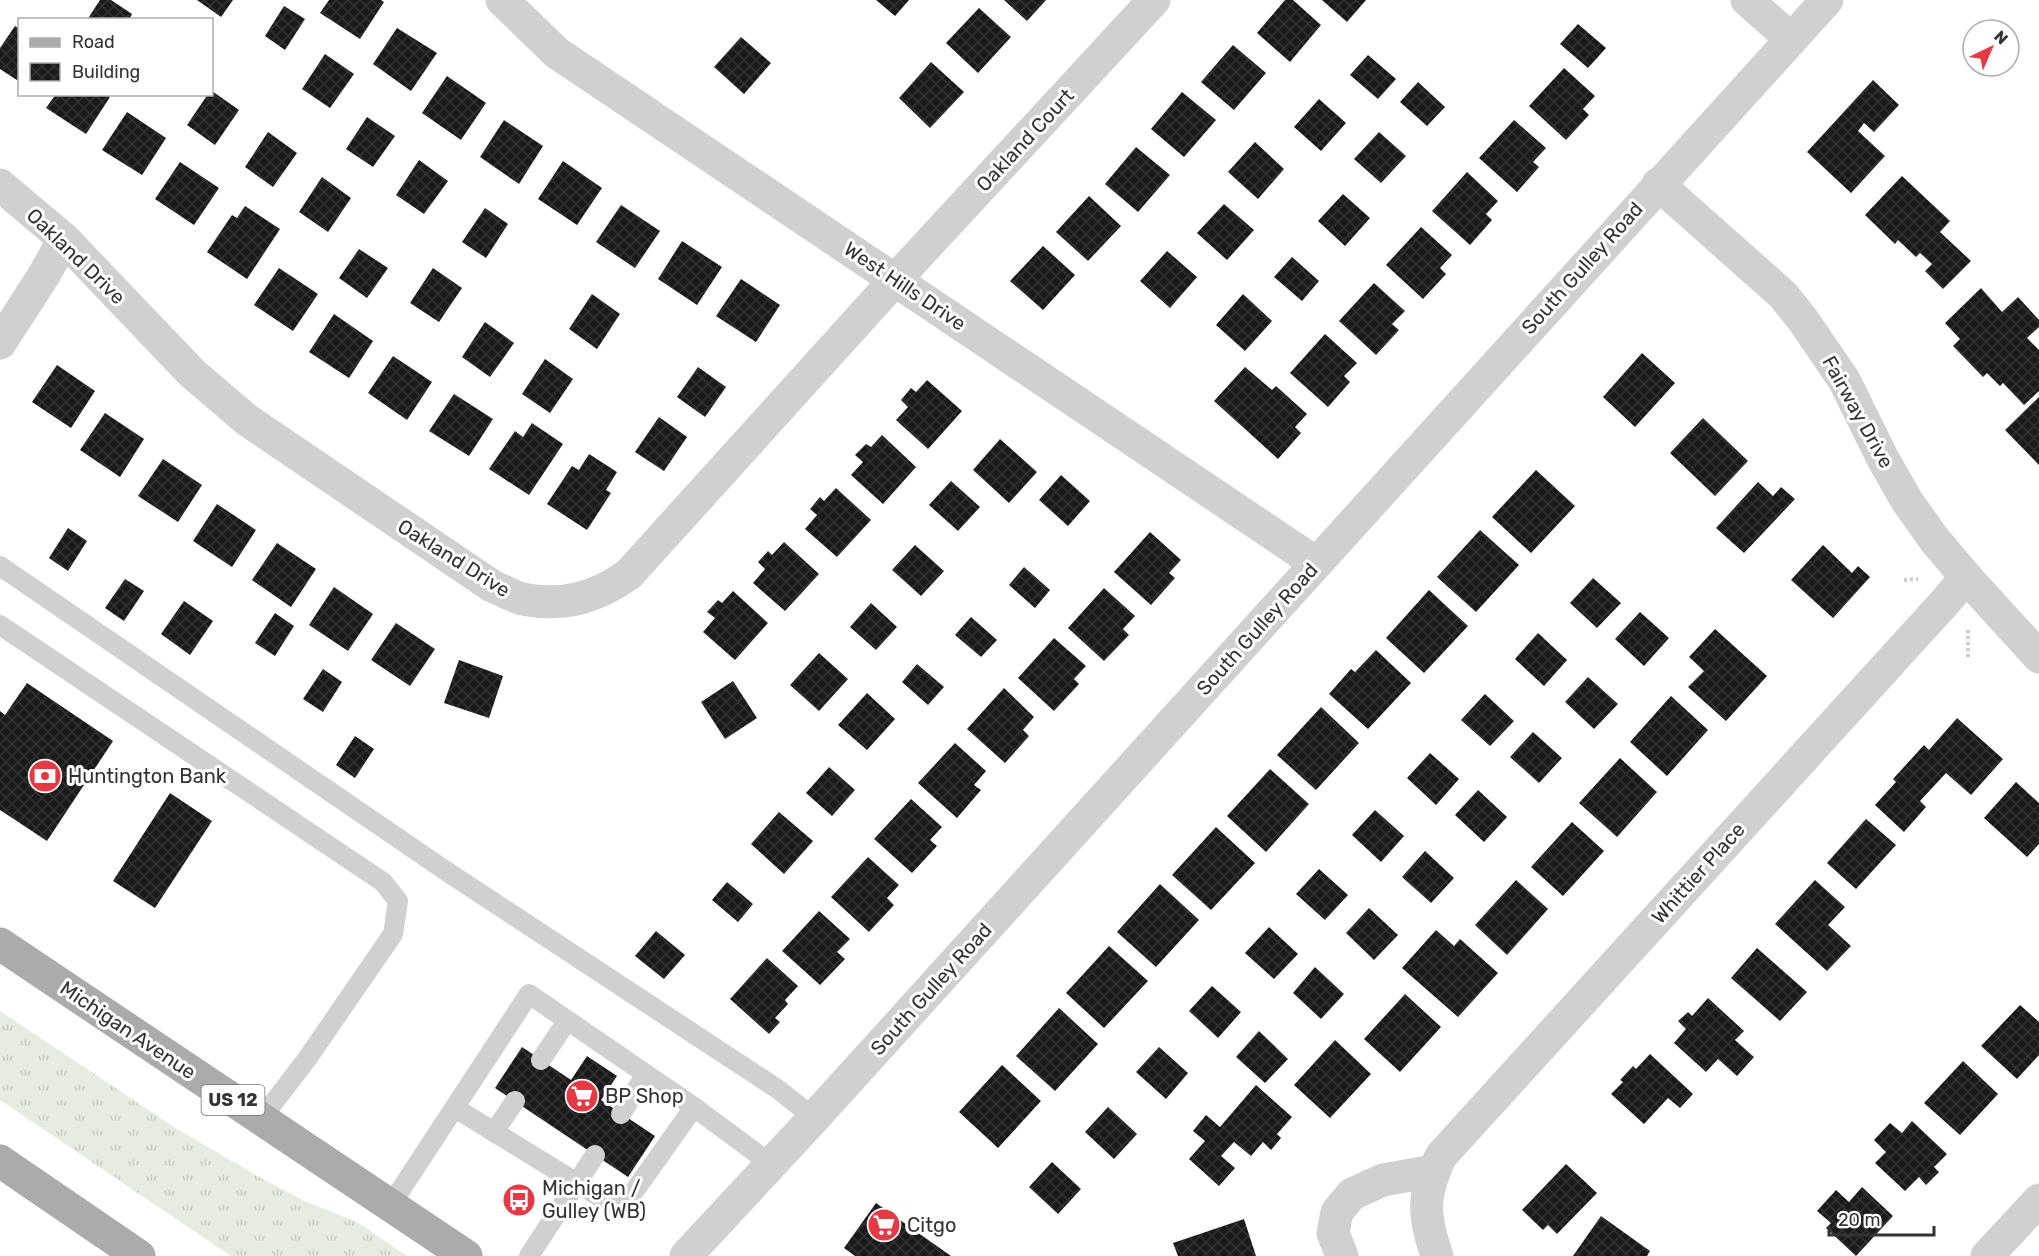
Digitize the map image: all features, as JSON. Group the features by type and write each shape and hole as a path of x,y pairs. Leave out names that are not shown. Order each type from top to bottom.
{"main road":[{"name":"Michigan Avenue","path":"0,944 466,1256"},
{"path":"0,1161 139,1256"}],"street":[{"name":"West Hills Drive","path":"503,0 557,53 1316,563"},
{"name":"Oakland Court","path":"895,280 1154,0"},
{"path":"1747,0 1791,39"},
{"name":"South Gulley Road","path":"686,1256 814,1118 1827,0"},
{"name":"Fairway Drive","path":"1658,184 1783,295 1844,380 1883,459 1907,501 1965,577 2039,657"},
{"name":"Oakland Drive","path":"0,185 64,239 192,373 247,420 492,586 520,598 551,603 589,597 610,588 629,574 895,280"},
{"path":"0,344 64,239"},
{"name":"Whittier Place","path":"1432,1244 1425,1213 1428,1191 1440,1156 1965,577"},
{"path":"1342,1256 1333,1233 1337,1212 1352,1194 1383,1180 1434,1171"},
{"path":"1987,1256 2039,1200"}],"lane":[{"path":"0,566 446,871 779,1090 814,1118"},
{"path":"0,625 383,882 398,902 393,933 307,1059 261,1119"},
{"path":"390,1206 529,994 694,1107 771,1164"},
{"path":"541,1060 567,1021"},
{"path":"621,1114 646,1074"},
{"path":"494,1132 515,1101"},
{"path":"455,1108 621,1210 694,1107"},
{"path":"529,1256 595,1155"}],"path":[{"path":"1968,629 1968,658"}],"green space":[{"path":"0,1011 177,1129 307,1202 357,1222 407,1256 231,1256 0,1100"}],"building":[{"path":"100,0 111,0 132,14 130,18 88,18"},
{"path":"197,0 233,0 221,17"},
{"path":"329,0 381,0 384,2 360,39 320,13"},
{"path":"876,0 909,0 895,16"},
{"path":"1004,0 1046,0 1027,21"},
{"path":"1285,0 1293,0 1321,25 1290,62 1257,33"},
{"path":"1322,0 1366,0 1347,22"},
{"path":"284,6 305,19 285,50 265,36"},
{"path":"979,8 1011,37 978,73 946,43"},
{"path":"1578,24 1606,48 1588,68 1560,44"},
{"path":"15,26 18,28 18,81 0,69 0,48"},
{"path":"397,28 437,53 411,91 373,64"},
{"path":"741,37 771,63 744,94 714,67"},
{"path":"1233,45 1266,73 1234,110 1201,82"},
{"path":"325,54 354,74 330,108 302,89"},
{"path":"1368,55 1396,79 1378,99 1350,75"},
{"path":"931,62 964,92 930,128 899,98"},
{"path":"1564,68 1595,96 1583,109 1589,115 1566,140 1529,106"},
{"path":"447,76 486,103 461,140 422,113"},
{"path":"1873,80 1899,105 1874,132 1864,123 1858,131 1885,156 1851,193 1807,152"},
{"path":"1418,82 1445,107 1427,126 1400,102"},
{"path":"213,92 239,110 215,145 187,125 207,96 213,96"},
{"path":"1182,92 1216,120 1184,157 1151,129"},
{"path":"55,96 110,97 86,134 46,108"},
{"path":"1319,99 1346,123 1321,151 1294,127"},
{"path":"127,112 166,138 142,175 102,150"},
{"path":"367,117 395,136 373,167 346,149"},
{"path":"504,120 543,146 519,184 480,157"},
{"path":"1514,120 1546,148 1533,162 1539,167 1517,192 1479,158"},
{"path":"268,132 297,153 273,187 245,167"},
{"path":"1379,132 1406,156 1381,183 1354,159"},
{"path":"1255,142 1284,169 1258,199 1228,172"},
{"path":"1136,147 1170,175 1138,212 1105,184"},
{"path":"419,160 448,181 424,214 396,195"},
{"path":"563,161 602,188 577,225 538,199"},
{"path":"180,162 219,188 194,225 155,199"},
{"path":"1467,172 1498,201 1486,214 1492,220 1470,245 1432,211"},
{"path":"1902,176 1950,221 1940,232 1971,261 1943,289 1925,271 1932,264 1920,253 1916,257 1898,240 1895,244 1865,215"},
{"path":"322,177 351,198 328,232 299,212"},
{"path":"1343,194 1370,218 1345,246 1318,221"},
{"path":"1089,196 1121,226 1088,261 1056,232"},
{"path":"1224,204 1254,230 1227,260 1197,233"},
{"path":"621,205 660,231 635,268 596,242"},
{"path":"245,206 280,229 247,279 207,252 232,215 237,218"},
{"path":"485,208 508,224 486,258 462,242"},
{"path":"1421,227 1452,255 1440,268 1446,274 1423,299 1386,265"},
{"path":"682,241 722,267 697,305 658,279"},
{"path":"1043,246 1075,275 1043,310 1010,281"},
{"path":"359,249 388,268 367,298 339,278"},
{"path":"1167,251 1197,277 1170,308 1140,281"},
{"path":"1292,257 1319,281 1302,301 1274,277"},
{"path":"279,268 318,294 293,331 254,305"},
{"path":"433,268 462,288 439,322 410,303"},
{"path":"741,279 780,305 756,342 716,316"},
{"path":"1374,283 1405,311 1392,324 1399,330 1376,355 1339,321"},
{"path":"1981,288 2002,312 2018,297 2039,320 2039,327 2027,338 2039,350 2039,391 2024,405 2003,383 2000,386 1987,373 1983,377 1953,346 1960,339 1945,323"},
{"path":"592,294 620,314 597,349 569,329"},
{"path":"1243,294 1272,321 1245,351 1216,325"},
{"path":"334,314 373,341 349,378 309,352"},
{"path":"485,322 514,343 490,377 462,357"},
{"path":"1325,334 1357,363 1344,376 1350,382 1328,407 1290,373"},
{"path":"1642,353 1675,383 1635,427 1603,397"},
{"path":"393,356 432,382 407,420 368,393"},
{"path":"545,359 573,379 550,413 522,394"},
{"path":"57,365 95,391 71,428 32,402"},
{"path":"698,367 726,387 705,417 677,397"},
{"path":"1245,367 1272,390 1276,386 1307,414 1295,427 1301,433 1278,459 1214,401"},
{"path":"927,380 962,411 928,449 896,420 908,407 901,400 911,388 916,392"},
{"path":"454,394 493,419 469,456 429,431"},
{"path":"2039,397 2039,465 2005,430"},
{"path":"105,413 144,439 120,477 80,450"},
{"path":"659,417 687,437 664,471 635,452"},
{"path":"1703,418 1748,461 1715,496 1670,453"},
{"path":"532,423 563,444 529,495 489,469 515,431 523,437"},
{"path":"882,435 916,467 883,504 851,475 863,462 855,455 866,444 871,447"},
{"path":"1000,439 1037,472 1009,503 973,470"},
{"path":"589,454 617,472 606,490 611,493 587,530 547,504 572,466 579,470"},
{"path":"163,459 202,485 178,522 138,496"},
{"path":"1536,470 1575,506 1531,553 1492,517"},
{"path":"1061,475 1090,501 1068,526 1039,500"},
{"path":"951,481 980,507 958,531 929,505"},
{"path":"1758,482 1773,496 1781,487 1795,499 1744,553 1716,528"},
{"path":"836,488 871,520 837,557 805,529 817,515 810,509 820,497 824,501"},
{"path":"217,504 256,530 232,567 193,541"},
{"path":"68,528 87,541 68,571 49,558"},
{"path":"1480,530 1519,565 1476,612 1437,577"},
{"path":"1150,532 1181,560 1169,573 1175,578 1151,605 1114,572"},
{"path":"784,542 819,574 785,611 753,583 765,569 758,562 768,551 772,555"},
{"path":"277,543 316,569 291,607 252,580"},
{"path":"915,545 944,571 921,596 892,570"},
{"path":"1823,545 1852,573 1858,566 1870,577 1833,618 1791,580"},
{"path":"1024,567 1050,590 1035,608 1009,585"},
{"path":"1593,578 1621,603 1597,628 1570,603"},
{"path":"125,579 144,591 124,621 105,608"},
{"path":"334,587 373,614 348,651 309,625"},
{"path":"1104,588 1135,616 1123,629 1129,635 1104,661 1068,628"},
{"path":"1429,590 1468,626 1424,673 1386,638"},
{"path":"733,591 768,623 735,660 703,632 715,618 707,612 718,600 722,603"},
{"path":"184,601 213,621 190,655 161,634"},
{"path":"871,603 897,627 876,650 850,627"},
{"path":"1640,612 1669,638 1644,666 1615,639"},
{"path":"275,613 294,626 275,656 255,643"},
{"path":"971,617 997,640 981,657 955,635"},
{"path":"396,623 435,649 410,686 371,660"},
{"path":"1715,629 1767,676 1726,721 1688,687 1704,671 1689,657"},
{"path":"1538,633 1567,660 1544,686 1515,659"},
{"path":"1054,638 1086,666 1074,679 1079,684 1054,711 1018,678"},
{"path":"1376,650 1411,683 1368,729 1329,694 1351,669 1355,672"},
{"path":"819,653 848,679 819,711 790,685"},
{"path":"459,660 503,676 489,718 444,703"},
{"path":"917,664 944,687 928,705 902,682"},
{"path":"323,669 342,682 323,712 303,699"},
{"path":"1588,677 1618,704 1594,729 1565,702"},
{"path":"733,681 757,718 725,739 701,702"},
{"name":"Huntington Bank","path":"27,683 113,741 47,841 0,810 0,711 5,715"},
{"path":"1004,688 1034,717 1023,730 1029,736 1005,763 967,729"},
{"path":"867,693 895,719 867,750 838,725"},
{"path":"1485,694 1514,721 1490,746 1461,720"},
{"path":"1671,696 1708,730 1667,776 1630,742"},
{"path":"1321,707 1359,743 1316,790 1277,755"},
{"path":"1957,718 2003,759 1971,795 1946,773 1920,801 1926,807 1904,832 1875,805 1896,782 1893,779 1924,745 1929,750"},
{"path":"1533,732 1562,758 1539,783 1510,757"},
{"path":"355,736 374,749 355,778 336,765"},
{"path":"955,743 986,771 974,785 981,790 957,818 918,783"},
{"path":"1430,753 1459,779 1436,805 1407,778"},
{"path":"1620,758 1657,792 1617,837 1579,803"},
{"path":"829,767 855,790 832,816 806,793"},
{"path":"1270,769 1309,804 1266,852 1227,816"},
{"path":"2016,782 2039,803 2039,844 2027,857 1984,818"},
{"path":"1478,790 1507,817 1484,842 1455,815"},
{"path":"170,793 212,821 155,908 113,881"},
{"path":"911,799 942,827 930,840 937,846 912,873 874,839"},
{"path":"1375,810 1404,836 1381,862 1352,835"},
{"path":"779,812 813,841 784,874 751,844"},
{"path":"1866,819 1896,845 1856,889 1827,863"},
{"path":"1572,822 1604,851 1563,896 1531,867"},
{"path":"1216,827 1255,863 1211,910 1172,875"},
{"path":"1425,851 1454,878 1431,903 1402,877"},
{"path":"868,857 899,885 887,898 894,905 869,932 831,897"},
{"path":"1319,869 1348,895 1325,920 1296,894"},
{"path":"1516,880 1548,909 1507,955 1475,925"},
{"path":"1815,880 1845,907 1828,925 1851,946 1827,971 1775,924"},
{"path":"727,882 753,904 738,922 712,900"},
{"path":"1160,884 1199,920 1156,967 1117,932"},
{"path":"1369,908 1398,935 1374,960 1346,933"},
{"path":"819,911 850,939 837,952 845,959 820,985 782,951"},
{"path":"1269,927 1298,954 1274,979 1245,953"},
{"path":"1436,930 1454,946 1460,939 1498,973 1458,1017 1402,968"},
{"path":"656,931 685,955 664,979 635,956"},
{"path":"1109,946 1148,981 1104,1028 1066,993"},
{"path":"1757,948 1807,992 1780,1021 1731,978"},
{"path":"767,958 798,986 785,1000 788,1004 775,1018 780,1022 769,1034 730,999"},
{"path":"1315,967 1344,994 1321,1019 1293,993"},
{"path":"1212,986 1241,1012 1218,1038 1189,1011"},
{"path":"1405,994 1441,1027 1400,1072 1364,1039"},
{"path":"1708,998 1744,1031 1735,1040 1754,1057 1737,1076 1718,1059 1706,1072 1674,1043 1686,1029 1678,1021 1688,1012 1692,1016"},
{"path":"2020,1005 2039,1022 2039,1055 2017,1079 1981,1046"},
{"path":"1059,1008 1098,1044 1055,1091 1016,1056"},
{"path":"1259,1031 1288,1059 1265,1083 1236,1057"},
{"path":"1335,1040 1371,1074 1330,1118 1294,1085"},
{"path":"522,1047 571,1080 587,1056 617,1076 601,1100 655,1136 628,1177 495,1088"},
{"path":"1159,1047 1188,1073 1166,1099 1136,1072"},
{"path":"1650,1054 1693,1094 1680,1108 1668,1098 1644,1124 1611,1094 1623,1082 1620,1080 1633,1066 1636,1069"},
{"path":"1963,1061 1998,1094 1960,1135 1924,1103"},
{"path":"1002,1065 1041,1101 998,1148 959,1112"},
{"path":"1256,1085 1292,1117 1277,1134 1281,1138 1271,1150 1263,1142 1251,1156 1234,1142 1221,1156 1235,1168 1219,1186 1189,1159 1205,1141 1193,1131 1206,1115 1220,1127"},
{"path":"1108,1107 1137,1134 1114,1159 1085,1132"},
{"path":"1912,1121 1947,1154 1934,1167 1939,1172 1926,1185 1919,1177 1905,1191 1875,1163 1886,1152 1874,1140 1890,1123 1902,1133"},
{"path":"1052,1162 1081,1189 1058,1214 1029,1187"},
{"path":"1566,1164 1597,1193 1557,1234 1548,1225 1543,1230 1522,1210"},
{"path":"1862,1187 1893,1216 1856,1256 1826,1228 1831,1223 1817,1211 1836,1190 1849,1202"},
{"name":"Citgo","path":"876,1203 951,1256 855,1256 844,1248"},
{"path":"1601,1216 1650,1251 1647,1256 1573,1256"},
{"path":"1244,1219 1256,1256 1178,1256 1173,1243"}],"place":[{"name":"Huntington Bank","path":"45,776"},
{"name":"BP Shop","path":"582,1096"},
{"name":"Michigan / Gulley (WB)","path":"519,1200"},
{"name":"Citgo","path":"884,1225"}]}
